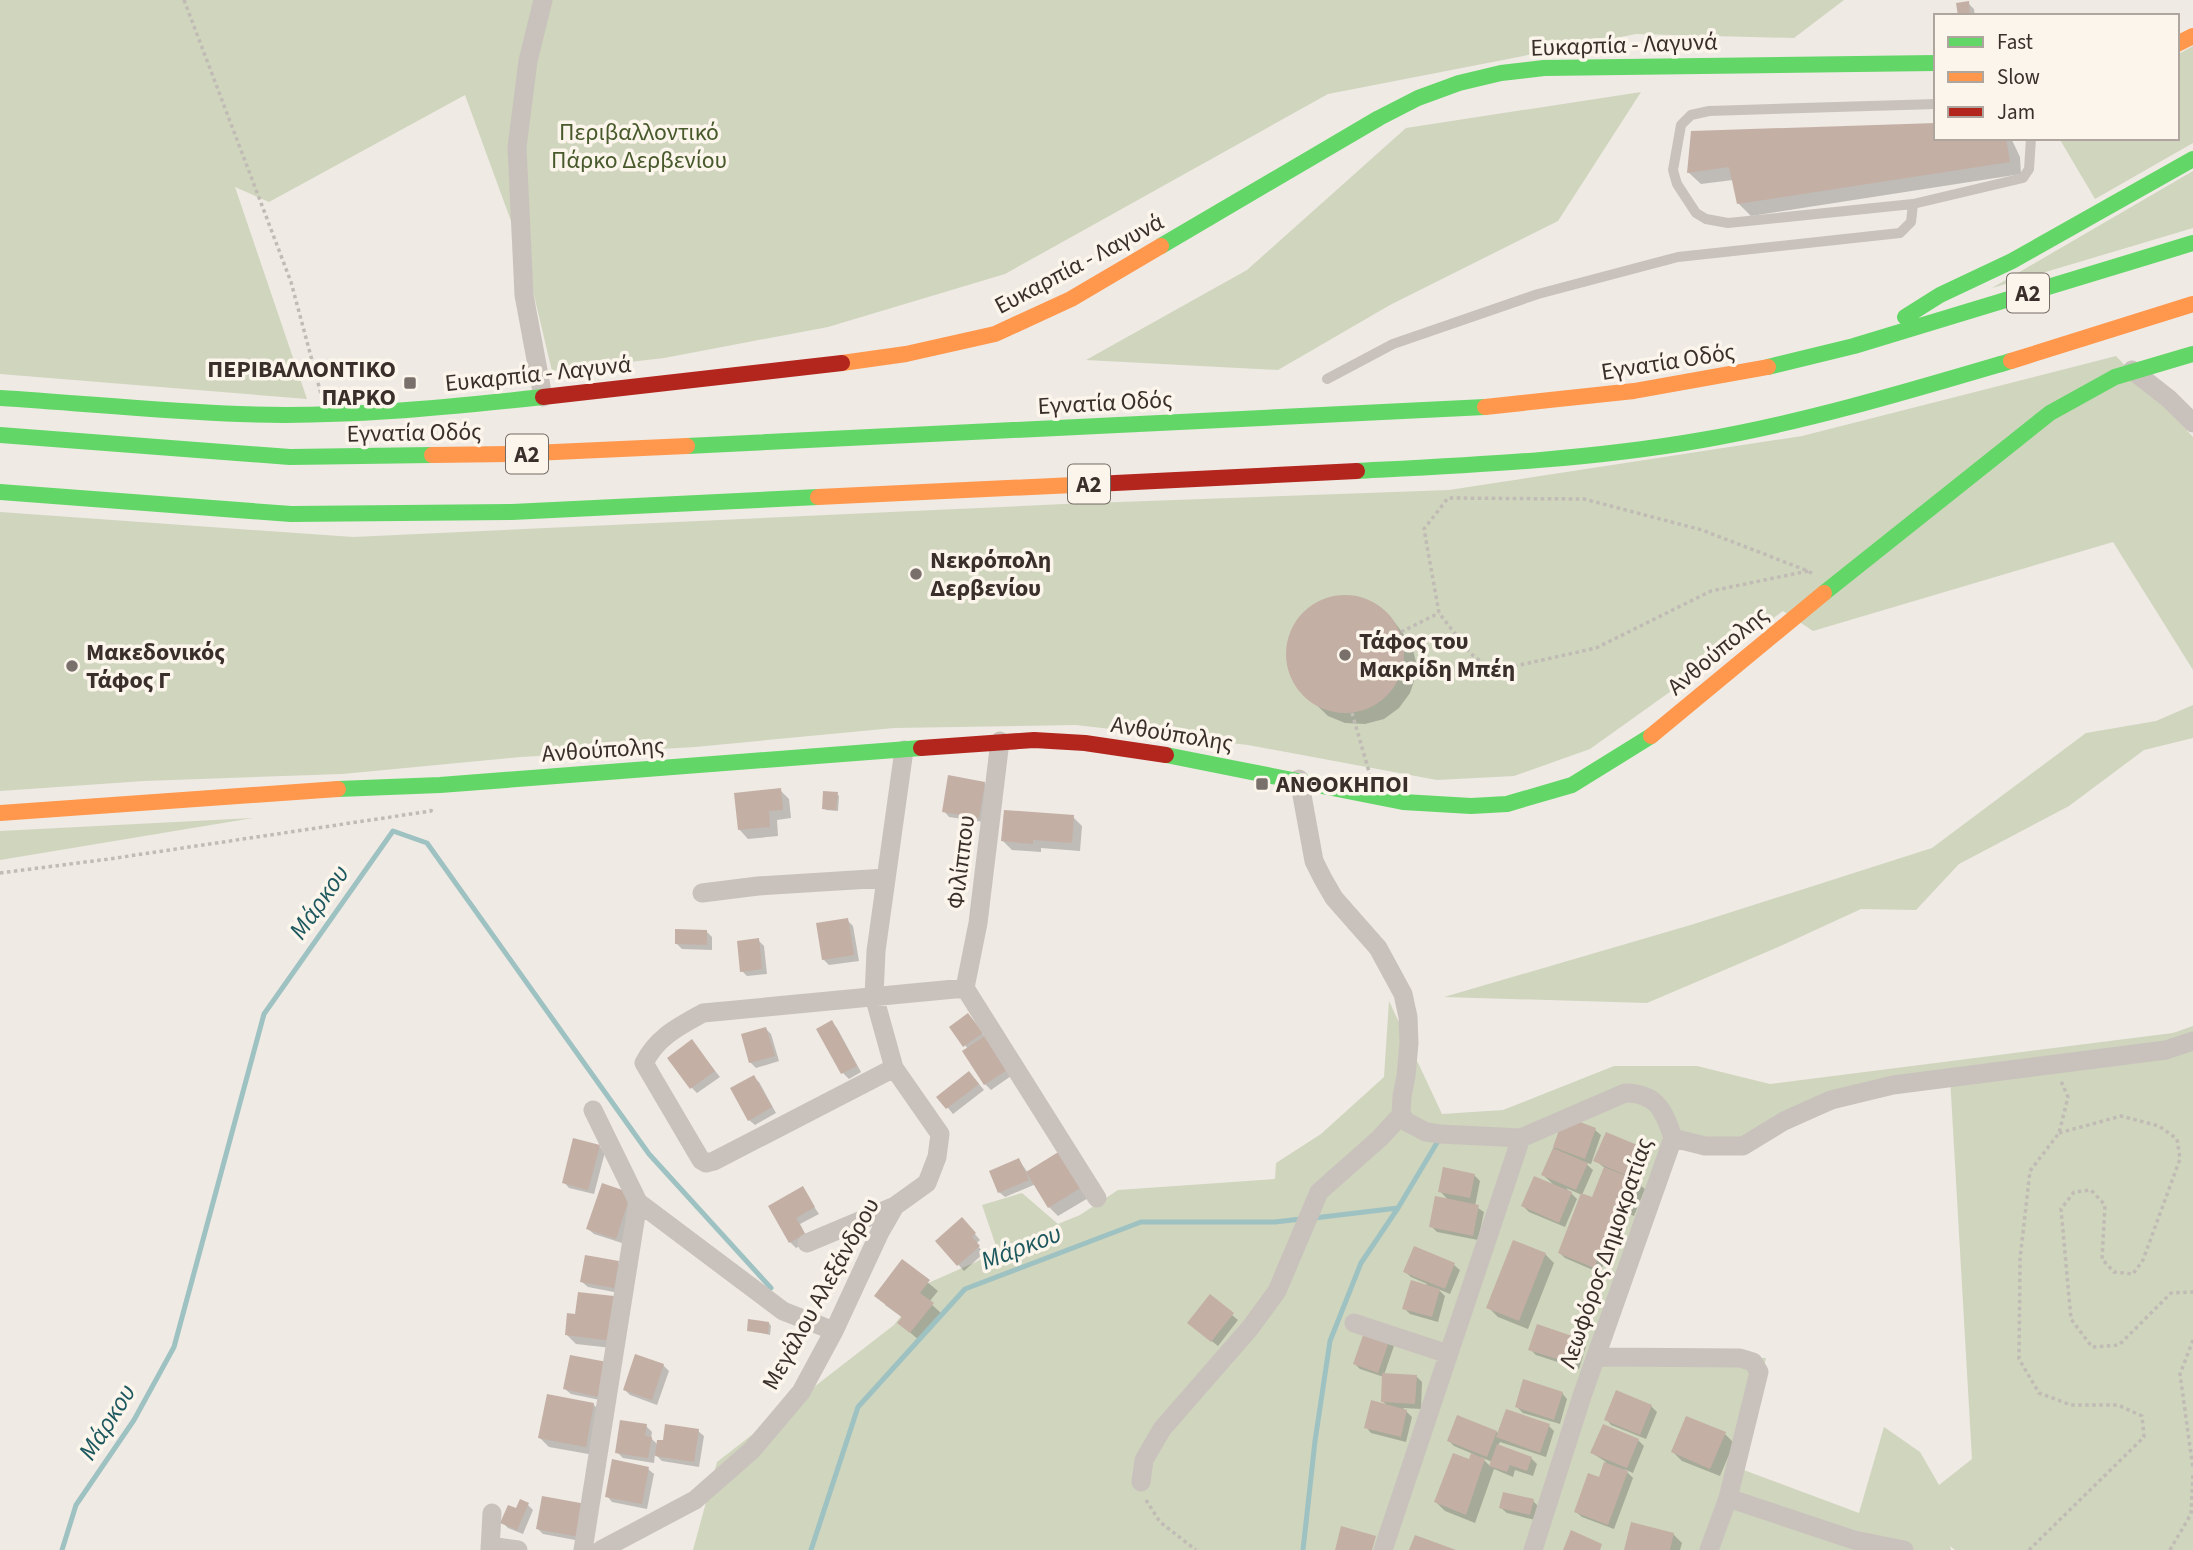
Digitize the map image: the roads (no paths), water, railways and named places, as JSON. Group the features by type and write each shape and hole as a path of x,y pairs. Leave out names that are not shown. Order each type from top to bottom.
{"main road":[{"name":"Ευκαρπία - Λαγυνά","path":"0,398 188,412 327,414 543,397 851,362 955,345 995,334 1071,299 1379,118 1418,98 1470,80 1500,73 1544,68 1614,65 1934,63"},
{"path":"1864,343 1940,295 2012,261 2193,159"},
{"name":"Εγνατία Οδός","path":"0,435 290,457 385,457 511,454 1486,407 1626,393 1720,378 1795,362 2193,243"},
{"name":"Α2","path":"0,492 291,514 391,514 526,511 1479,465 1635,450 1731,435 1875,400 2193,304"},
{"path":"2125,325 2193,318"},
{"name":"Ανθούπολης","path":"0,813 316,790 440,785 1000,741 1085,743 1131,749 1300,779 1403,802 1471,806 1507,804 1572,785 1647,739 1833,585 2050,413 2115,377 2193,354"}],"street":[{"path":"543,397 524,295 517,147 528,61 544,0"},
{"path":"2132,370 2169,399 2193,423"},
{"name":"Φιλίππου","path":"965,988 978,923 1000,741"},
{"name":"Μεγάλου Αλεξάνδρου","path":"601,1550 695,1500 752,1450 801,1392 895,1206 927,1183 937,1157 940,1134 894,1068 874,996 876,951 904,750"},
{"path":"1141,1482 1144,1460 1162,1429 1250,1328 1277,1291 1319,1192 1380,1138 1401,1115 1409,1044 1408,1017 1403,994 1378,948 1334,898 1314,861 1300,779"},
{"path":"702,893 758,886 886,878"},
{"path":"894,1068 706,1163 701,1160 644,1063 650,1050 665,1034 703,1013 965,988 1097,1198"},
{"path":"1673,1138 1705,1146 1743,1146 1784,1121 1830,1100 1893,1085 2166,1050 2193,1041"},
{"name":"Λεωφόρος Δημοκρατίας","path":"1401,1115 1414,1128 1426,1132 1521,1138 1625,1093 1640,1093 1652,1099 1666,1115 1673,1138 1532,1550"},
{"path":"593,1110 639,1202 783,1311 834,1331"},
{"path":"1383,1550 1521,1138"},
{"path":"583,1550 639,1202"},
{"path":"807,1243 895,1206"},
{"path":"1353,1323 1448,1354"},
{"path":"1597,1357 1740,1358 1753,1362 1759,1372 1728,1498 1709,1550"},
{"path":"1728,1498 1852,1545 1904,1550"},
{"path":"492,1513 490,1548 518,1550"}],"lane":[{"path":"1934,104 1709,111 1691,115 1681,125 1673,170 1677,184 1696,213 1706,219 1728,223 1913,204 2018,181 2029,169 2031,140"},
{"path":"1327,379 1393,344 1538,294 1678,257 1900,233 1911,222 1913,204"}],"waterway":[{"name":"Μάρκου","path":"62,1550 76,1505 134,1420 174,1347 264,1014 393,831 427,843 649,1154 771,1288"},
{"name":"Μάρκου","path":"1314,1218 1398,1208 1438,1141"},
{"name":"Μάρκου","path":"1303,1550 1330,1341 1361,1263 1398,1208"},
{"name":"Μάρκου","path":"811,1550 858,1407 965,1289 1141,1222 1275,1222 1301,1219"}],"place":[{"name":"ΠΕΡΙΒΑΛΛΟΝΤΙΚΟ ΠΑΡΚΟ","path":"410,383"},
{"name":"Νεκρόπολη Δερβενίου","path":"916,574"},
{"name":"Τάφος του Μακρίδη Μπέη","path":"1345,655"},
{"name":"Μακεδονικός Τάφος Γ","path":"72,666"},
{"name":"ΑΝΘΟΚΗΠΟΙ","path":"1262,784"}],"park label":[{"name":"Περιβαλλοντικό Πάρκο Δερβενίου","path":"639,146"}]}
